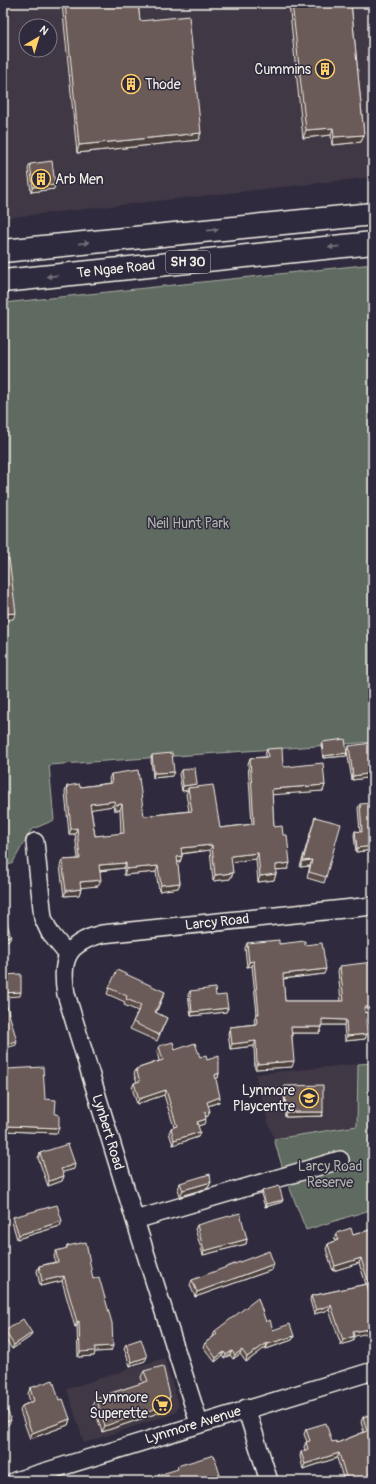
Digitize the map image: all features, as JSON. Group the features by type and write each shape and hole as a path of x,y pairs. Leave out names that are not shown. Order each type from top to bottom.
{"highway":[{"name":"Te Ngae Road","path":"3,251 373,214"},
{"name":"Te Ngae Road","path":"3,281 373,243"}],"street":[{"path":"35,842 44,918 50,933 68,955"},
{"name":"Larcy Road","path":"68,955 80,941 102,934 373,906"},
{"name":"Lynbert Road","path":"68,955 64,962 63,976 66,994 199,1423"},
{"path":"135,1220 340,1160"},
{"name":"Lynmore Avenue","path":"14,1481 246,1408 373,1371"},
{"path":"246,1408 269,1481"}],"shaded area":[{"path":"3,3 373,3 373,177 3,218"},
{"name":"Lynmore Playcentre","path":"358,1064 357,1126 274,1139 255,1074"},
{"path":"164,1358 179,1405 175,1413 84,1443 67,1389"}],"green space":[{"name":"Neil Hunt Park","path":"373,264 373,742 49,765 54,820 31,830 12,864 3,865 3,303"},
{"name":"Larcy Road Reserve","path":"373,1063 373,1209 306,1230 285,1176 274,1139 357,1126 358,1064"}],"building":[{"name":"Thode","path":"65,3 138,3 140,21 189,16 201,133 79,145"},
{"name":"Cummins","path":"292,3 351,3 364,135 334,137 333,128 306,130"},
{"name":"Arb Men","path":"52,161 55,185 33,187 30,164"},
{"path":"9,559 16,613 3,614 3,560"},
{"path":"345,739 347,753 323,756 322,742"},
{"path":"372,743 373,773 353,776 349,746"},
{"path":"282,748 283,766 286,767 323,763 325,785 272,789 274,827 282,826 283,835 287,835 290,863 276,865 276,874 260,876 258,853 231,856 233,873 215,875 212,845 181,848 182,856 177,857 180,883 161,885 158,866 126,869 126,863 99,865 101,880 80,882 81,889 66,891 62,860 80,859 77,828 71,829 67,786 79,784 80,787 112,783 111,774 138,770 144,816 192,811 188,788 213,785 220,828 254,824 250,758 268,757 267,749","holes":["115,801 116,805 122,804 124,833 95,836 90,804"]},
{"path":"172,753 174,772 154,773 152,755"},
{"path":"195,768 197,784 183,786 181,770"},
{"path":"373,803 373,846 357,848 355,831 362,832 360,804"},
{"path":"315,817 341,824 326,877 309,872 312,860 303,861"},
{"path":"3,914 11,936 3,938"},
{"path":"279,940 279,944 305,941 305,945 322,943 326,969 283,974 285,1001 344,1001 340,966 373,962 373,1007 365,1007 367,1034 347,1036 346,1020 322,1019 322,1027 291,1027 294,1061 257,1064 256,1041 232,1044 230,1027 257,1024 256,1014 259,1014 254,961 249,962 247,943"},
{"path":"117,970 165,992 155,1012 167,1018 159,1035 133,1022 141,1005 126,999 127,996 109,988"},
{"path":"21,974 21,992 3,993 3,975"},
{"path":"215,988 216,996 226,995 228,1008 192,1012 190,991"},
{"path":"3,993 17,1041 3,1045"},
{"path":"173,1042 175,1050 195,1043 200,1057 206,1055 207,1060 219,1056 219,1073 215,1075 220,1097 207,1102 210,1111 205,1112 206,1119 197,1122 200,1132 174,1140 171,1128 177,1126 166,1090 139,1099 134,1083 140,1081 136,1069 163,1060 159,1046"},
{"path":"3,1062 6,1073 3,1074"},
{"path":"43,1067 45,1099 56,1100 55,1114 59,1115 59,1128 7,1126 7,1069"},
{"path":"323,1085 323,1112 286,1112 285,1086"},
{"path":"68,1144 75,1164 61,1169 64,1176 49,1181 40,1153"},
{"path":"210,1174 211,1182 183,1190 180,1183"},
{"path":"279,1186 283,1200 266,1204 262,1191"},
{"path":"57,1205 62,1221 19,1235 13,1217"},
{"path":"240,1213 247,1239 204,1251 197,1225"},
{"path":"351,1228 353,1235 373,1229 373,1279 368,1281 361,1258 335,1266 328,1244 338,1240 336,1233"},
{"path":"86,1242 93,1279 99,1277 112,1323 113,1346 95,1347 95,1351 80,1352 79,1321 77,1322 64,1276 42,1281 39,1266 58,1262 56,1251 67,1248 67,1246"},
{"path":"269,1251 274,1264 197,1292 192,1280"},
{"path":"367,1284 373,1313 373,1328 353,1332 354,1336 343,1340 331,1305 316,1310 311,1296"},
{"path":"258,1298 266,1322 270,1320 273,1330 290,1324 294,1336 268,1344 267,1343 247,1357 242,1350 235,1355 232,1351 226,1355 224,1352 216,1358 205,1343 217,1334 215,1331"},
{"path":"23,1319 32,1333 14,1345 5,1331"},
{"path":"141,1339 147,1357 132,1362 126,1344"},
{"path":"163,1366 170,1396 167,1403 160,1407 105,1426 96,1398 148,1381 144,1371"},
{"path":"53,1380 59,1400 63,1399 70,1419 32,1433 22,1406 34,1401 30,1388"},
{"path":"4,1401 11,1420 3,1423 3,1402"},
{"path":"373,1414 373,1473 369,1474 371,1481 343,1481 347,1480 339,1453 305,1464 301,1452 308,1449 306,1442 310,1441 306,1429 326,1423 332,1442 336,1441 337,1443 367,1431 363,1417"},
{"path":"214,1455 220,1475 201,1481 150,1481 153,1480 152,1477 178,1469 177,1466"}],"place":[{"name":"Cummins","path":"325,69"},
{"name":"Thode","path":"131,84"},
{"name":"Arb Men","path":"41,179"},
{"name":"Lynmore Playcentre","path":"309,1098"},
{"name":"Lynmore Superette","path":"162,1405"}]}
